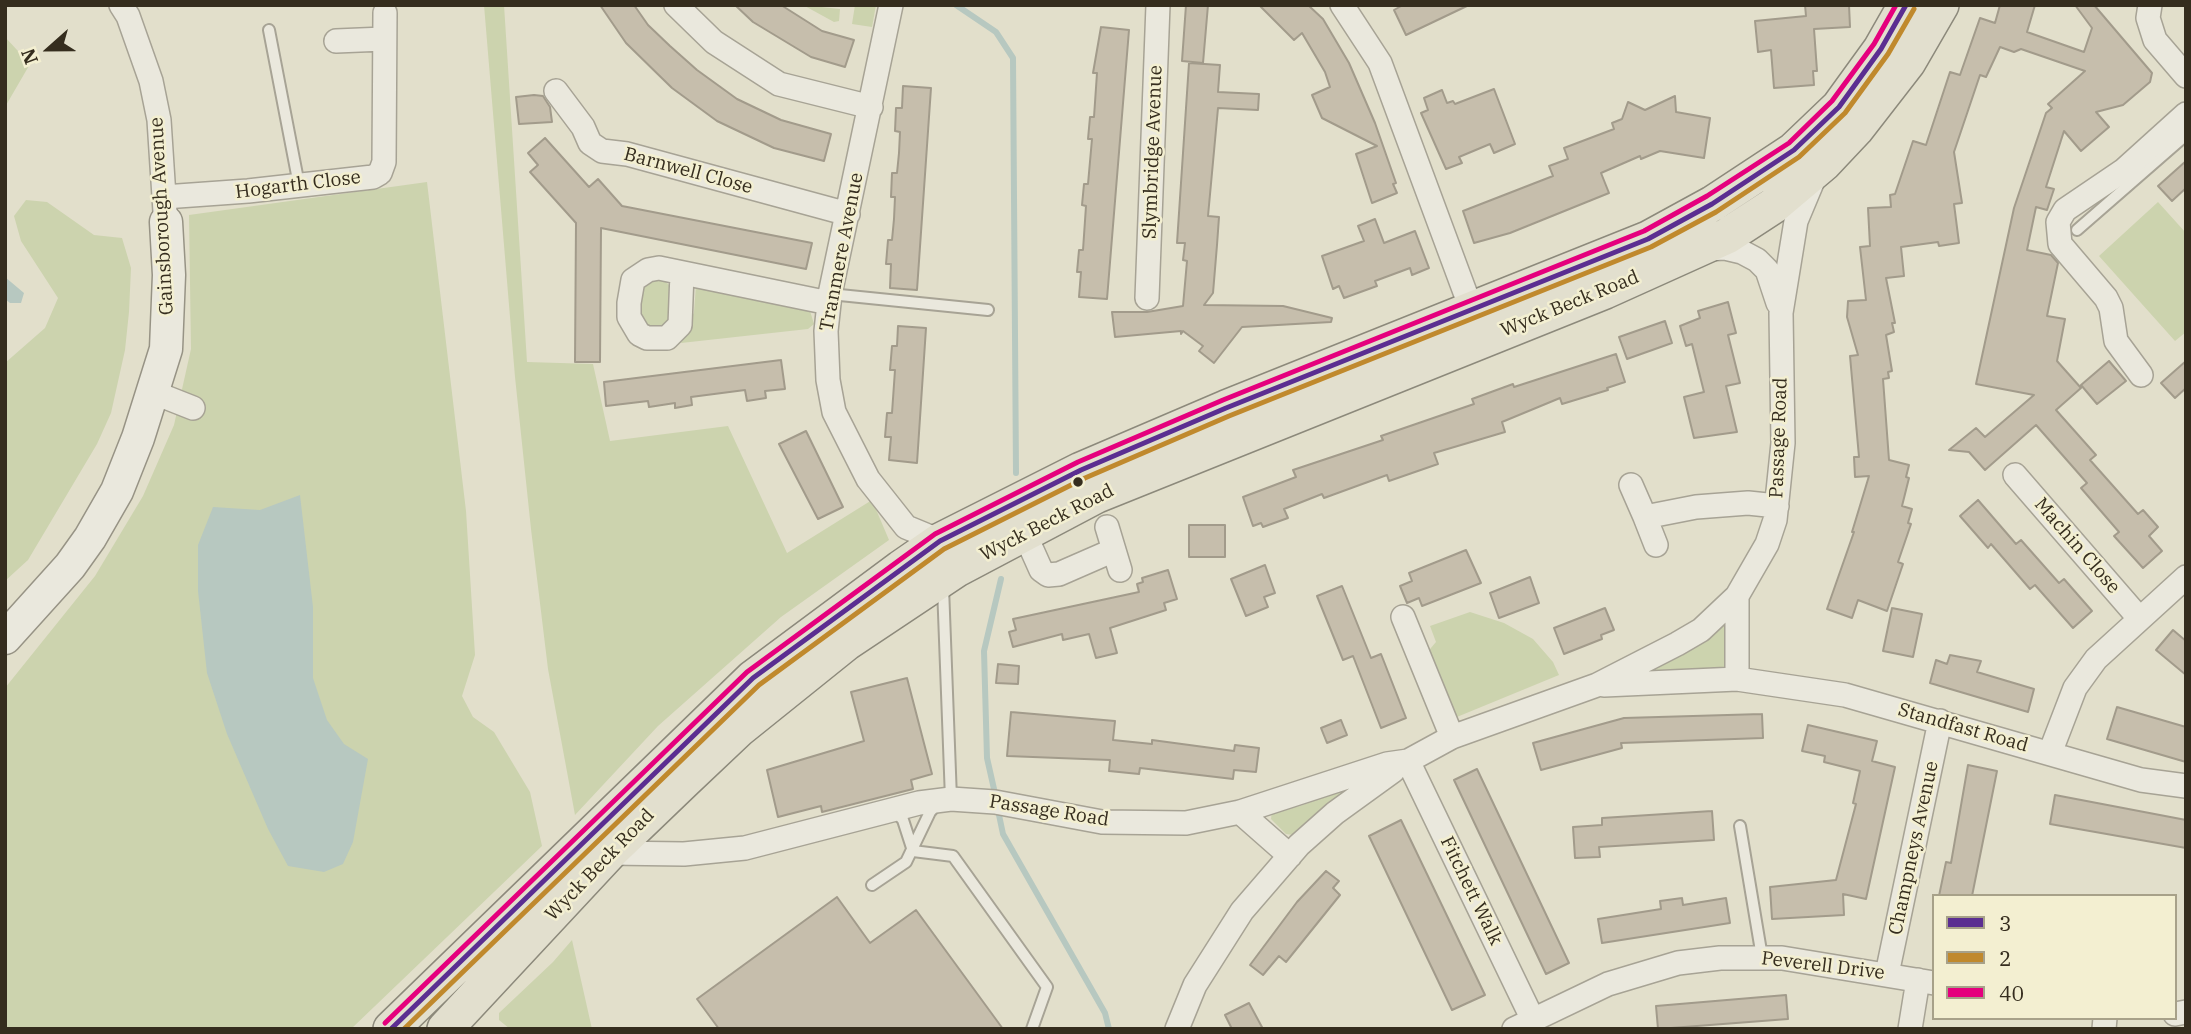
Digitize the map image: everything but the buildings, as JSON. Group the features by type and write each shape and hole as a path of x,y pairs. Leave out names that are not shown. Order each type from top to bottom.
{"main road":[{"name":"Wyck Beck Road","path":"597,852 752,678 940,541 1081,470 1238,403 1648,239 1712,204 1794,150 1839,107 1881,49 1906,5"},
{"name":"Passage Road","path":"1773,206 1824,163 1875,107 1908,62 1941,5"},
{"name":"Wyck Beck Road","path":"391,1029 535,910 597,852 808,671 943,577 1097,495 1697,252 1773,206"},
{"name":"Wyck Beck Road","path":"445,1029 535,910"}],"street":[{"path":"676,5 714,42 779,84 871,107"},
{"name":"Tranmere Avenue","path":"891,5 830,299 825,351 834,412 868,479 906,527 940,541"},
{"name":"Slymbridge Avenue","path":"1147,298 1158,5"},
{"path":"1342,5 1380,63 1472,311"},
{"path":"2150,5 2148,18 2155,40 2186,76"},
{"name":"Gainsborough Avenue","path":"5,638 70,566 117,491 155,393 166,349 169,275 159,120 132,9"},
{"name":"Hogarth Close","path":"165,209 183,198 373,177 380,173 384,162 385,9"},
{"path":"336,41 384,39"},
{"name":"Barnwell Close","path":"556,91 583,127 590,143 602,152 627,154 849,214"},
{"path":"2141,375 2112,342 2111,308 2069,257 2057,234 2065,210 2091,186 2124,170 2158,132 2186,114"},
{"name":"Passage Road","path":"597,852 684,854 745,848 861,810 894,809 946,799 995,802 1102,822 1186,822 1240,812 1387,764 1408,761 1452,737 1597,685 1701,630 1737,596 1767,544 1777,506 1783,443 1781,313 1796,220 1812,180 1824,163"},
{"name":"Passage Road","path":"1697,252 1725,248 1742,252 1757,260 1767,270 1781,313"},
{"path":"682,273 830,299"},
{"path":"155,393 193,408"},
{"name":"Machin Close","path":"2015,475 2139,618"},
{"path":"1631,485 1656,545"},
{"path":"1645,517 1696,507 1748,503 1777,506"},
{"path":"1024,532 1041,570 1048,575 1117,560 1107,527"},
{"path":"2050,753 2075,688 2096,659 2186,577"},
{"path":"1737,596 1737,680"},
{"path":"1403,617 1422,640 1452,737"},
{"name":"Passage Road","path":"1597,685 1737,680"},
{"name":"Standfast Road","path":"1737,680 1845,695 2141,780 2186,786"},
{"name":"Champneys Avenue","path":"1887,974 1940,721"},
{"path":"1177,1029 1195,985 1242,911 1290,856 1335,813 1408,761"},
{"name":"Fitchett Walk","path":"1408,761 1524,1024"},
{"path":"1240,812 1290,856"},
{"name":"Peverell Drive","path":"1524,1024 1608,984 1678,963 1762,957 1926,981"},
{"path":"1910,1029 1926,981"}],"lane":[{"path":"269,30 299,185"},
{"path":"2077,230 2186,135"},
{"path":"830,299 988,310"},
{"path":"872,885 905,862 913,851 930,812 946,799 943,577"},
{"path":"894,809 903,820 913,851"},
{"path":"1740,826 1762,957"},
{"path":"913,851 953,856 1047,987 1032,1029"}],"green space":[{"path":"484,5 504,5 527,362 593,364 610,441 728,426 787,553 872,500 889,540 781,617 658,726 575,815 548,669 531,529 515,377"},
{"path":"803,5 840,9 839,21 834,22"},
{"path":"855,5 876,5 872,27 852,24"},
{"path":"5,37 30,64 5,107"},
{"path":"427,182 466,511 475,655 462,696 473,717 494,732 530,792 542,846 351,1029 5,1029 5,688 95,576 143,496 174,425 191,349 189,215"},
{"path":"26,200 47,202 94,235 122,238 131,268 129,312 125,350 111,413 97,444 28,560 5,581 5,363 45,328 58,298 21,241 14,216"},
{"path":"2158,202 2186,233 2186,332 2175,341 2099,256"},
{"path":"648,279 663,279 672,288 672,320 662,329 648,330 640,319 642,289"},
{"path":"696,285 810,311 814,324 808,329 681,343 694,312"},
{"path":"1470,612 1504,623 1533,639 1553,662 1559,675 1452,719 1425,655 1436,642 1430,626"},
{"path":"1726,623 1728,668 1641,673 1702,642"},
{"path":"1350,789 1293,835 1286,834 1271,819 1272,811 1300,806"},
{"path":"572,940 592,1029 510,1029 499,1020 499,1013 553,962"}],"shaded area":[{"path":"5,277 24,293 21,303 10,303 5,299"},
{"path":"300,495 313,607 313,678 327,720 344,744 368,759 353,842 343,864 324,872 288,866 268,829 227,734 207,673 198,591 198,545 213,507 260,510"}],"waterway":[{"path":"956,5 996,32 1013,58 1016,473"},
{"path":"994,789 987,758 984,651 1001,579"},
{"path":"999,815 1003,834 1105,1013 1109,1029"}],"transit line":[{"name":"40","path":"385,1023 747,672 935,534 1078,462 1223,400 1644,231 1707,196 1789,143 1832,101 1874,44 1896,5"},
{"name":"3","path":"391,1029 753,678 940,541 1081,470 1226,408 1648,239 1712,204 1794,150 1839,107 1881,49 1906,5"},
{"name":"2","path":"404,1029 759,685 944,549 1085,478 1229,416 1651,247 1716,212 1799,157 1845,113 1888,54 1914,9"}]}
